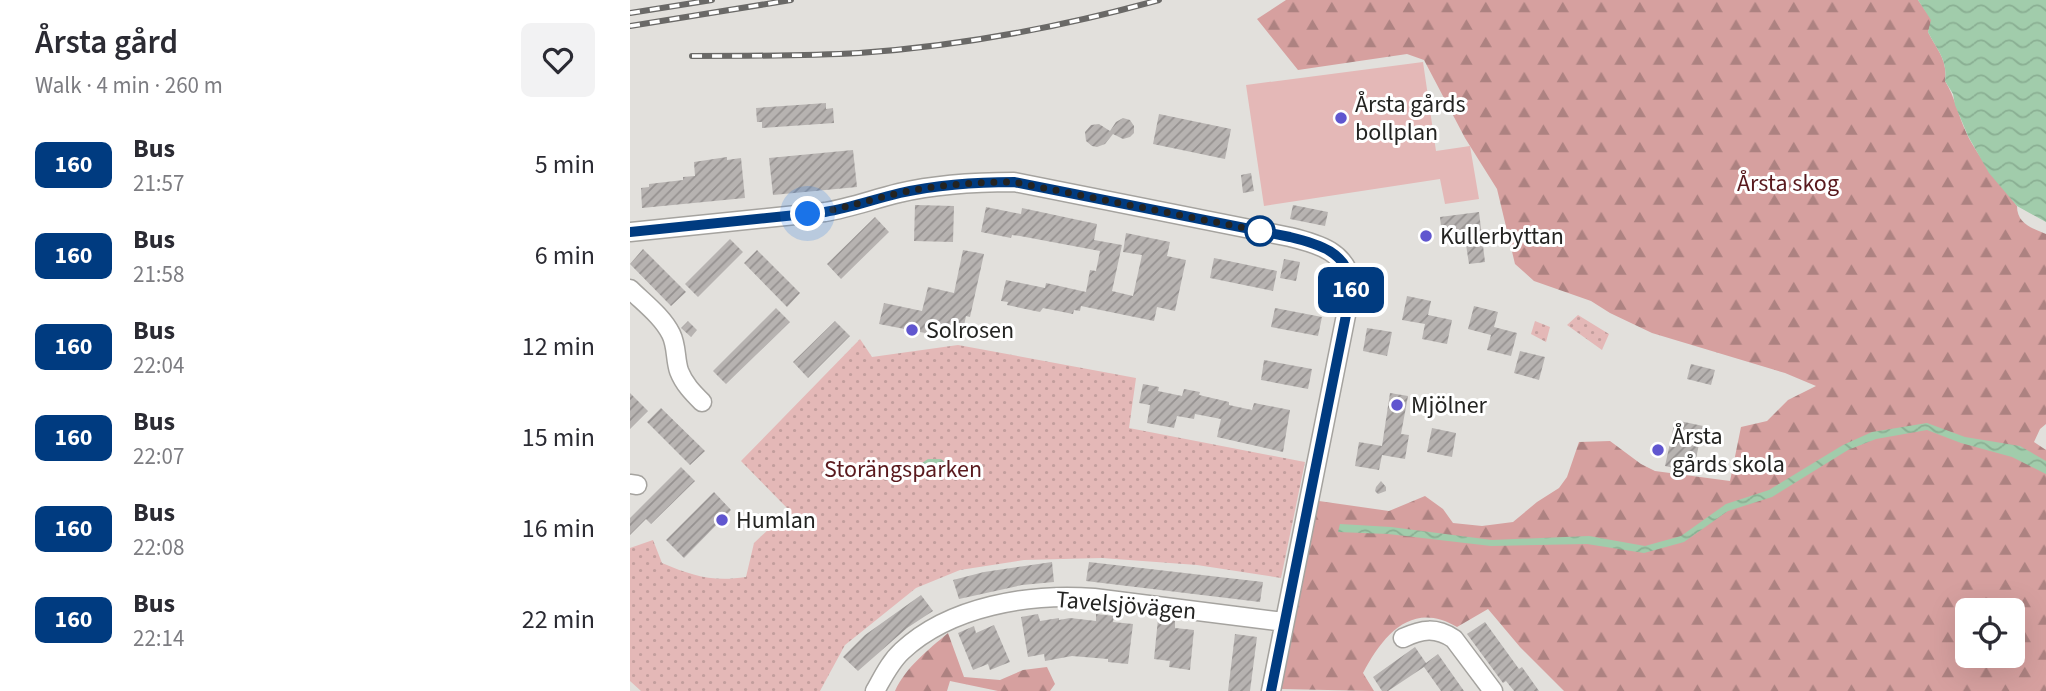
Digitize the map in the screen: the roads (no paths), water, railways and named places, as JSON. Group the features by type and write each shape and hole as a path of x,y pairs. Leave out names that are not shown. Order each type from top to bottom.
{"street":[{"path":"630,232 825,212 902,192 978,182 1014,182 1290,237 1314,243 1341,258 1350,273 1352,285 1271,688"},
{"path":"630,289 663,322 671,334 677,350 678,370 687,387 702,402"},
{"name":"Tavelsjövägen","path":"875,691 900,653 928,630 956,616 1026,600 1082,597 1284,622"},
{"path":"1403,638 1426,629 1454,639 1493,691"}],"water":[{"path":"1918,0 2046,0 2046,222 2017,206 1989,173 1968,136 1953,94 1945,81 1943,61 1928,32 1931,20"},
{"path":"1927,423 1965,437 2020,446 2046,461 2046,474 2012,457 1927,430 1876,439 1848,450 1772,497 1728,511 1684,542 1644,553 1587,544 1491,546 1388,534 1338,532 1340,524 1391,527 1492,540 1589,536 1645,546 1681,536 1726,504 1769,490 1843,445 1872,432"},
{"path":"928,459 941,459 947,464 948,471 941,476 925,478 919,474 916,467"}],"railway":[{"path":"630,13 712,0"},
{"path":"630,26 791,0"},
{"path":"692,56 838,54 935,46 1048,27 1159,0"}],"place":[{"name":"Årsta gårds bollplan","path":"1341,118"},
{"name":"Kullerbyttan","path":"1426,236"},
{"name":"Solrosen","path":"912,330"},
{"name":"Mjölner","path":"1397,405"},
{"name":"Årsta gårds skola","path":"1658,450"},
{"name":"Humlan","path":"722,520"}],"park label":[{"name":"Årsta skog","path":"1788,183"},
{"name":"Storängsparken","path":"903,469"}]}
